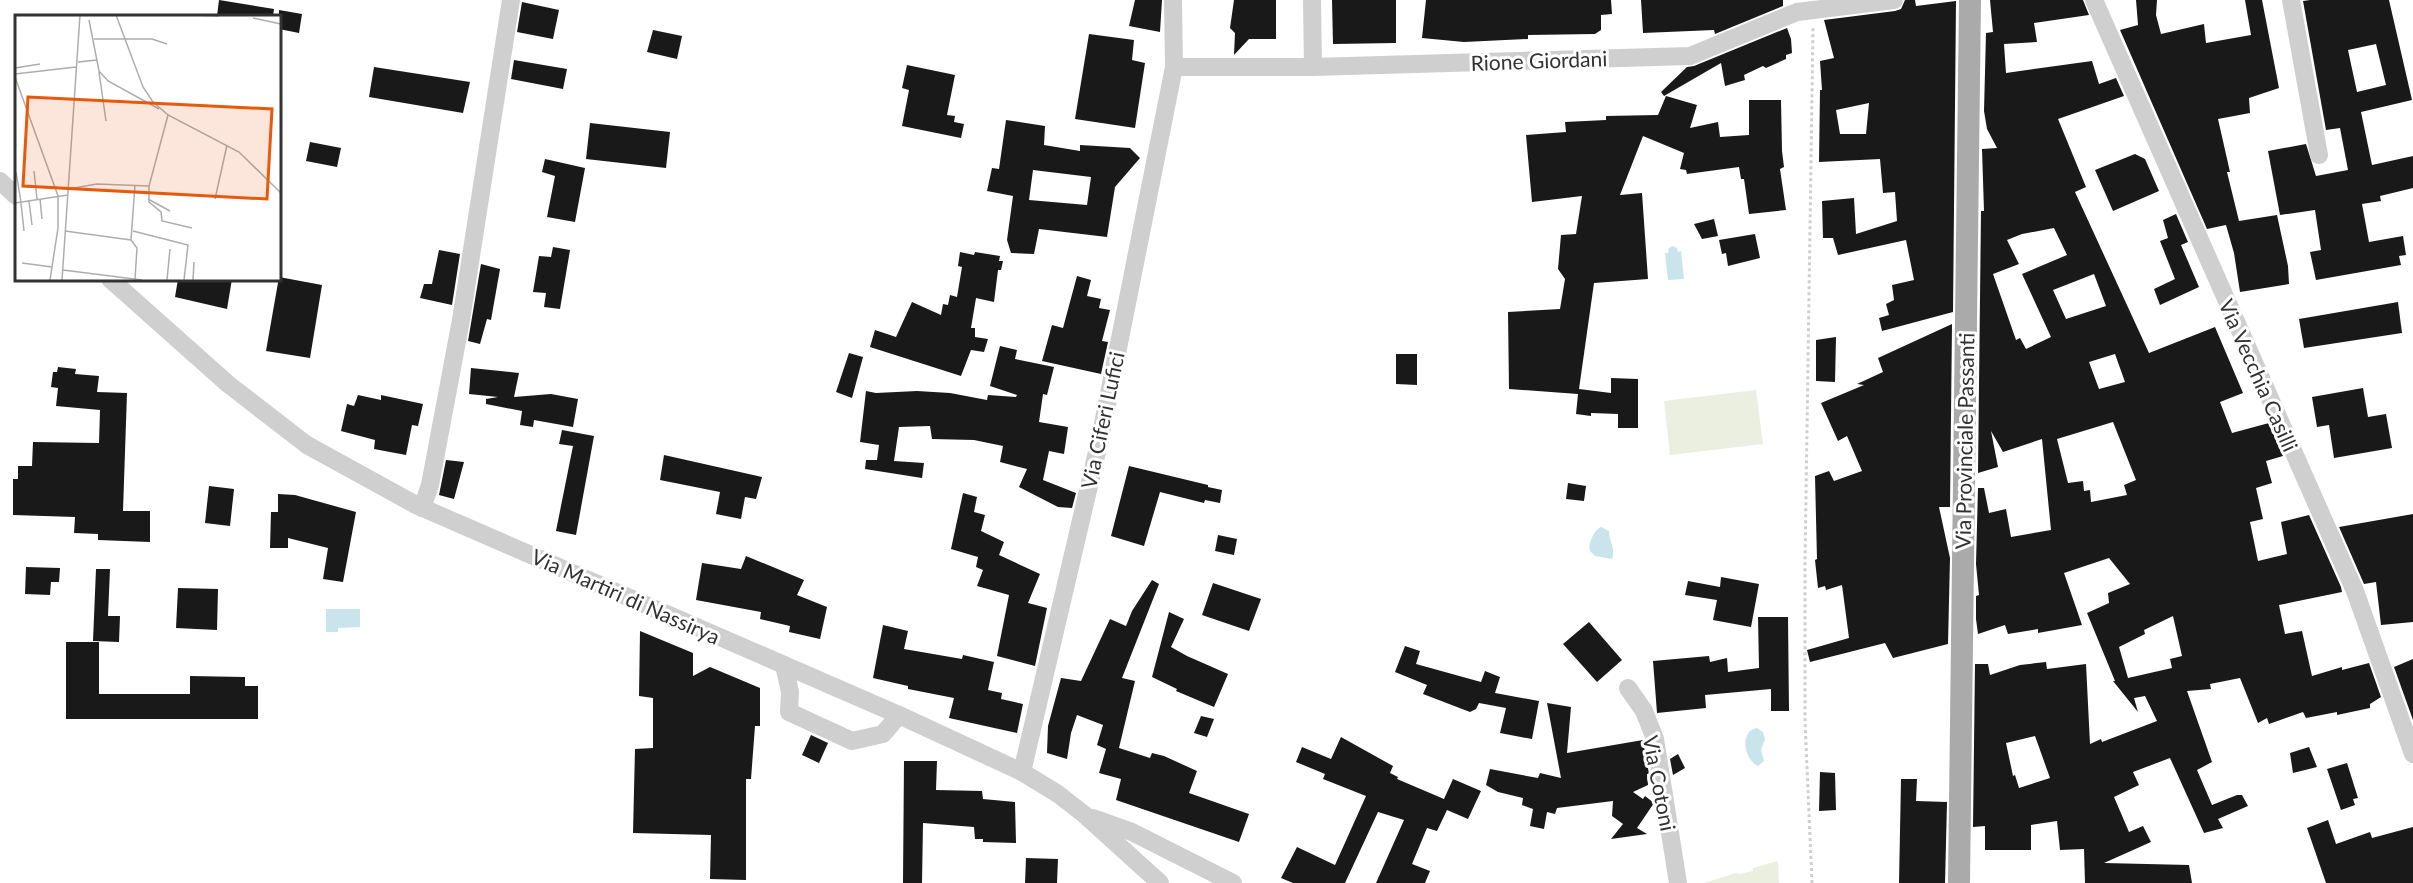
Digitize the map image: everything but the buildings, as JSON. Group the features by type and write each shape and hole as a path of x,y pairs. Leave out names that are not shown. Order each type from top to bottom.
{"main road":[{"name":"Via Provinciale Passanti","path":"1959,883 1970,0"}],"street":[{"path":"422,508 430,485 461,320 511,0"},
{"name":"Via Ciferi Lufici","path":"1022,772 1100,439 1174,67 1173,0"},
{"path":"1312,0 1313,67"},
{"name":"Rione Giordani","path":"1174,67 1313,67 1690,56 1801,7 1894,0"},
{"name":"Via Vecchia Casilli","path":"2094,0 2355,591 2413,754"},
{"path":"2291,0 2319,155"},
{"path":"0,181 15,195"},
{"name":"Via Martiri di Nassirya","path":"111,280 228,384 307,445 422,508 899,715 1022,772 1058,794 1085,815 1160,883"},
{"path":"784,665 790,692 789,712 852,741 883,734 899,715"},
{"name":"Via Cotoni","path":"1628,688 1644,711 1655,739 1678,883"},
{"path":"1085,815 1132,832 1233,883"}],"path":[{"path":"1801,7 1805,721 1812,883"}],"shaded area":[{"path":"1756,390 1763,444 1670,455 1664,401"},
{"path":"1778,861 1779,883 1704,883 1736,873 1753,871 1753,868"}],"water":[{"path":"1673,246 1678,252 1681,251 1684,279 1668,280 1665,253 1668,253 1669,248"},
{"path":"1601,527 1609,531 1612,559 1595,556 1590,551 1592,537"},
{"path":"326,609 360,609 360,627 338,628 338,632 326,632"},
{"path":"1757,728 1763,732 1765,739 1761,750 1764,761 1758,766 1749,758 1746,746 1748,734"}]}
